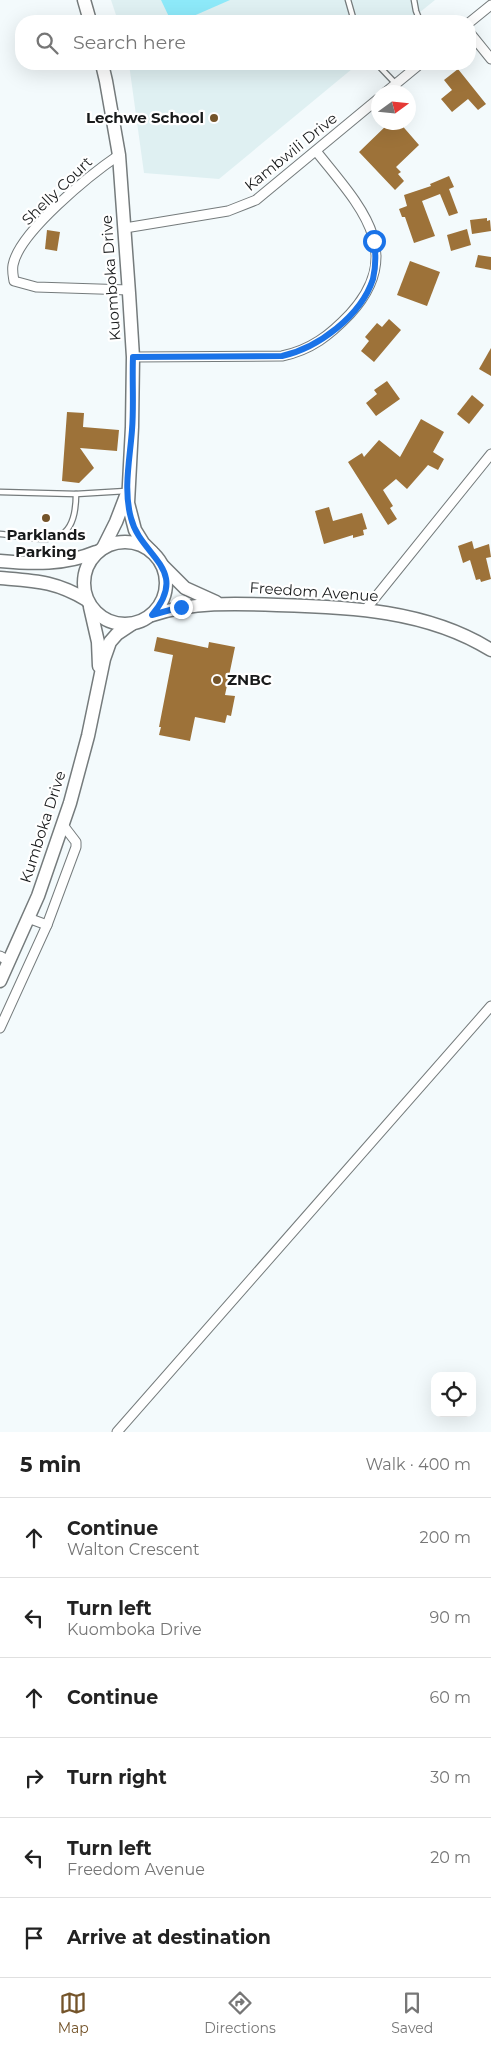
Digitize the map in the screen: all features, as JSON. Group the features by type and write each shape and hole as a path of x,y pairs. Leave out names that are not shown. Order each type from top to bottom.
{"main road":[{"path":"84,0 88,15"},
{"name":"Kuomboka Drive","path":"103,70 119,155 133,357 132,427 128,491"},
{"path":"88,602 83,582 85,570 90,560 100,550 116,522 128,491"},
{"name":"Freedom Avenue","path":"128,491 130,518 143,543 185,588 218,603"},
{"path":"0,561 40,564 70,560 115,543 128,542 140,545 156,557 164,573 166,584 164,596 152,615 132,624 120,624 108,621 98,614 88,602 60,586 36,581 0,578"},
{"name":"Kumboka Drive","path":"88,602 98,642 100,676"},
{"name":"Freedom Avenue","path":"152,615 181,607 218,603 366,609 424,620 473,639 491,650"},
{"name":"Kumboka Drive","path":"0,981 4,959 28,918 63,825 88,736 100,676 110,642 117,634 132,624"}],"street":[{"path":"476,17 491,5"},
{"path":"476,41 491,60"},
{"path":"396,84 413,70"},
{"name":"Kambwili Drive","path":"125,228 228,211 256,200 371,105"},
{"path":"133,357 282,356 305,349 325,338 354,310 365,295 372,280 376,257 374,241 361,209 316,151"},
{"name":"Shelly Court","path":"119,155 82,183 40,222 20,248 13,264 14,280 36,287 129,290"},
{"path":"366,609 491,454"},
{"path":"0,1028 47,925 76,847 76,842 63,825"},
{"path":"28,918 47,925"},
{"path":"117,1432 491,1006"}],"lane":[{"path":"348,0 352,15"},
{"path":"414,0 418,15"},
{"path":"382,70 396,84"},
{"path":"0,492 76,494 128,491"},
{"path":"0,534 56,538 66,532 74,520 76,494"}],"shaded area":[{"path":"111,0 435,0 416,15 116,15"},
{"path":"161,0 230,0 196,15 168,15"},
{"name":"Lechwe School","path":"130,70 351,70 219,179 144,173"}],"building":[{"path":"459,70 486,104 478,110 468,99 452,112 441,99 452,90 444,80"},
{"path":"382,130 406,130 419,145 396,167 401,172 398,174 404,181 395,190 359,152"},
{"path":"449,176 454,187 449,189 458,213 449,216 440,194 422,201 435,236 414,243 405,217 402,217 399,209 407,206 404,195 431,186 430,184"},
{"path":"487,218 487,221 490,220 491,231 472,234 470,220"},
{"path":"467,229 471,245 451,251 447,235"},
{"path":"47,230 60,232 57,251 45,249"},
{"path":"478,255 491,257 491,270 475,267"},
{"path":"410,261 440,272 427,306 397,295"},
{"path":"389,319 401,330 374,362 361,351 369,341 365,337 377,323 382,327"},
{"path":"491,348 491,376 479,369"},
{"path":"387,381 400,399 376,416 366,403 377,394 374,390"},
{"path":"472,395 484,405 469,424 457,414"},
{"path":"67,412 84,413 83,427 119,430 117,451 80,448 94,468 79,483 62,481"},
{"path":"421,419 444,432 433,452 444,459 438,470 428,465 407,489 396,479 383,490 393,506 390,508 397,519 388,525 348,462 362,453 364,457 379,440 400,457"},
{"path":"329,507 333,521 362,513 367,529 363,530 364,535 353,538 353,535 324,544 315,511"},
{"path":"472,541 474,549 489,544 491,557 486,558 491,579 481,582 480,579 476,580 470,560 463,563 458,546"},
{"path":"157,637 208,648 209,642 235,647 225,695 235,696 231,716 227,715 225,723 195,717 190,741 159,735 173,655 154,651"}],"place":[{"name":"Lechwe School","path":"214,118"},
{"name":"Parklands Parking","path":"46,518"},
{"name":"ZNBC","path":"217,680"}],"route":[{"path":"181,607 152,615 164,596 166,584 164,573 160,562 143,543 130,518 128,491 132,427 133,357 282,356 305,349 325,338 336,329 365,295 372,280 376,257 374,241"}]}
